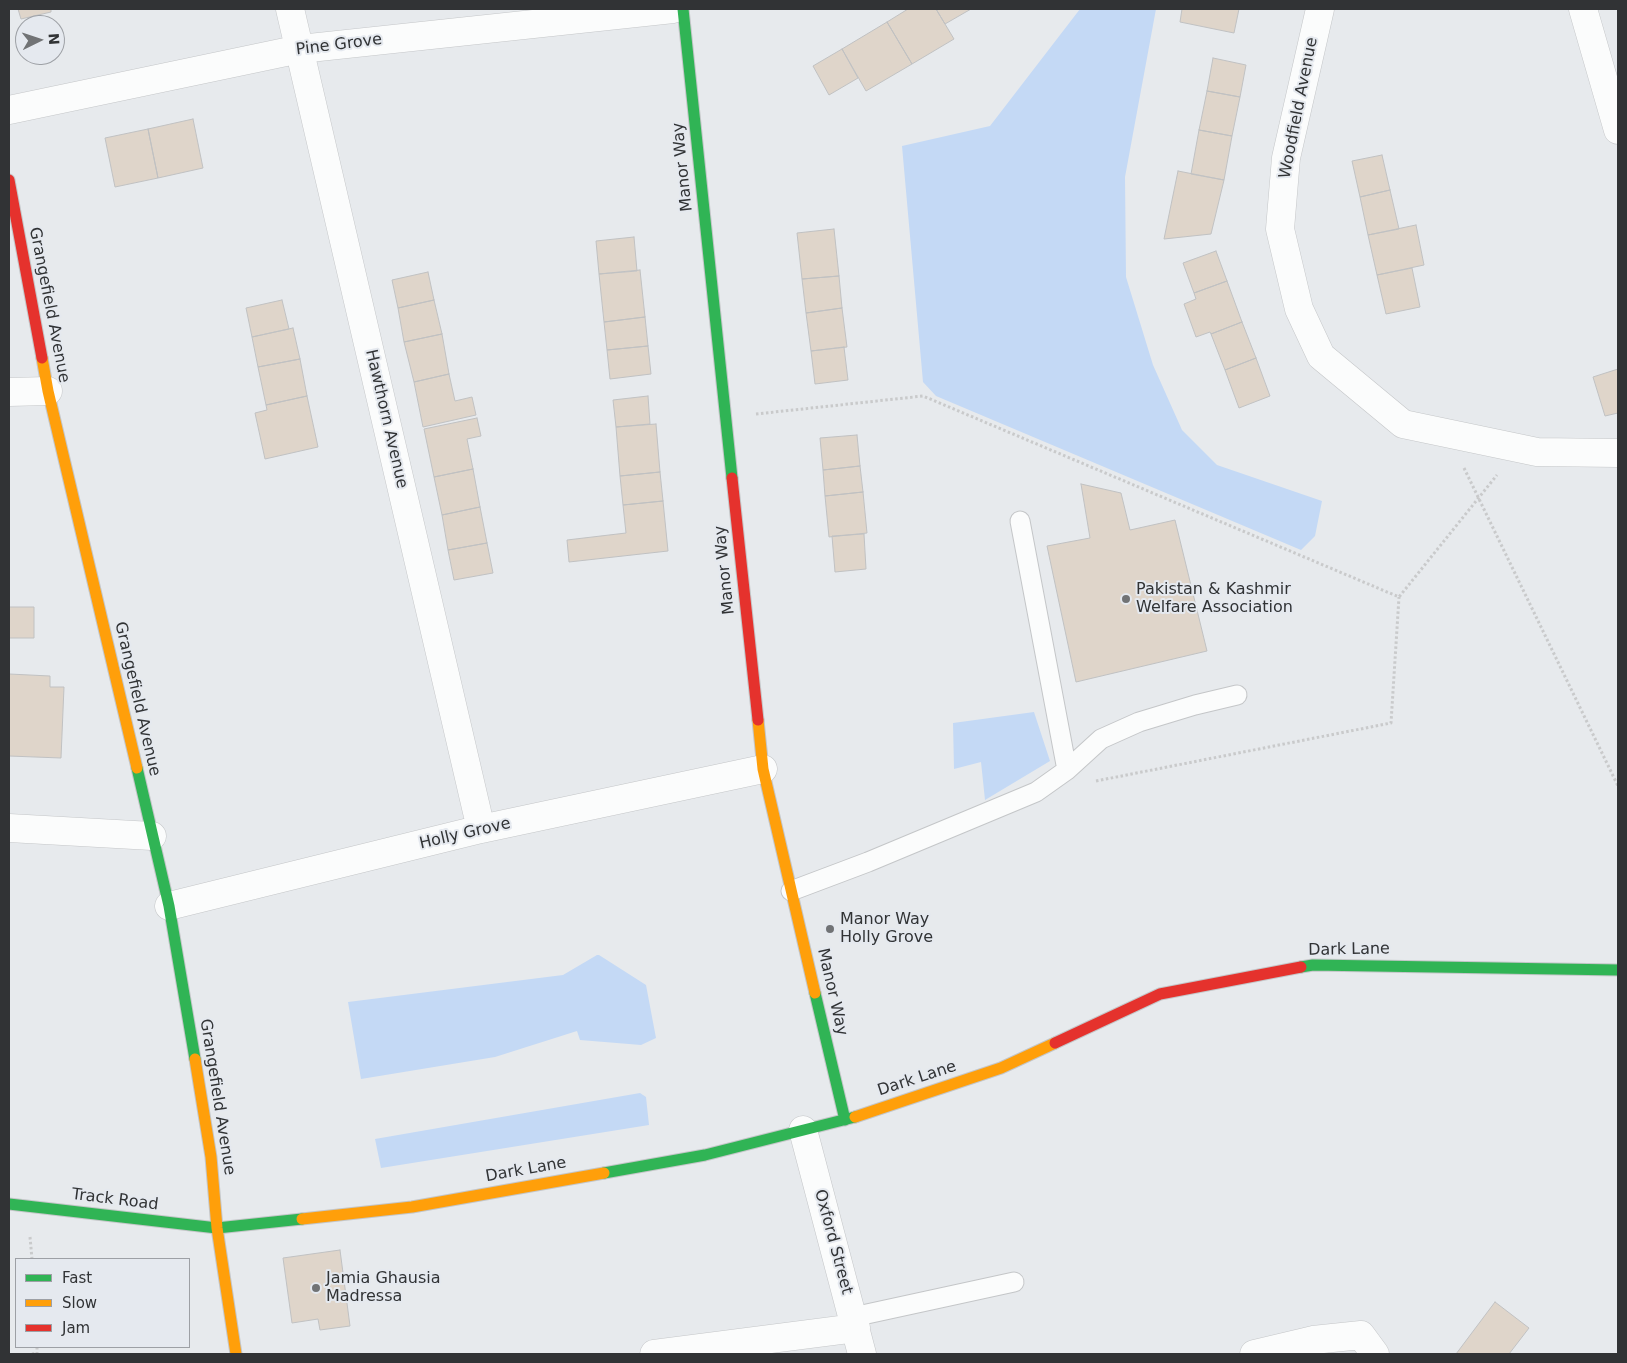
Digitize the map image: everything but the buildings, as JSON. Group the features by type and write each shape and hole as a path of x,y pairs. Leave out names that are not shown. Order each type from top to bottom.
{"street":[{"name":"Hawthorn Avenue","path":"290,9 481,829"},
{"name":"Pine Grove","path":"9,110 300,49 673,9"},
{"name":"Manor Way","path":"683,9 763,769 845,1120"},
{"name":"Woodfield Avenue","path":"1320,9 1286,158 1280,229 1299,309 1321,356 1403,424 1537,452 1618,453"},
{"path":"1583,9 1618,130"},
{"name":"Grangefield Avenue","path":"9,180 48,391 169,906 212,1157 217,1228 236,1354"},
{"path":"9,392 48,391"},
{"name":"Holly Grove","path":"169,906 481,829 763,769"},
{"path":"9,828 152,836"},
{"name":"Dark Lane","path":"217,1228 412,1207 705,1155 845,1120 1001,1068 1160,994 1313,964 1618,970"},
{"name":"Oxford Street","path":"803,1130 862,1354"},
{"name":"Track Road","path":"9,1204 217,1228"},
{"path":"654,1354 854,1323"},
{"path":"1254,1354 1313,1340 1361,1335 1374,1354"}],"lane":[{"path":"1020,521 1067,770"},
{"path":"791,891 868,862 1036,792 1067,770 1101,739 1139,722 1195,705 1237,695"},
{"path":"854,1323 1014,1282"}],"path":[{"path":"726,417 923,396 1399,597"},
{"path":"1447,434 1618,786"},
{"path":"1094,781 1391,723 1399,597 1477,498 1520,448"},
{"path":"32,1354 37,1354"}],"shaded area":[{"path":"1080,9 1156,9 1125,177 1126,277 1153,365 1182,430 1217,465 1322,501 1315,536 1301,550 936,396 923,382 902,146 990,126"},
{"path":"1034,712 1050,761 985,800 981,762 954,769 953,723"},
{"path":"597,955 646,985 656,1038 641,1045 580,1040 577,1031 495,1057 361,1079 348,1002 563,975"},
{"path":"640,1093 646,1097 649,1125 381,1168 375,1139"}],"traffic: fast":[{"path":"683,9 732,478"},
{"path":"137,768 169,906 195,1059"},
{"path":"1301,967 1313,965 1618,970"},
{"path":"815,993 845,1120"},
{"path":"604,1173 705,1155 855,1117"},
{"path":"9,1204 217,1228 302,1219"}],"traffic: slow":[{"path":"42,358 48,391 137,768"},
{"path":"758,720 763,769 815,993"},
{"path":"855,1117 1001,1068 1055,1043"},
{"path":"195,1059 211,1157 217,1228 236,1354"},
{"path":"302,1219 412,1207 604,1173"}],"traffic: jam":[{"path":"9,180 42,358"},
{"path":"732,478 758,720"},
{"path":"1055,1043 1160,994 1301,967"}],"place":[{"name":"Pakistan & Kashmir Welfare Association","path":"1126,599"},
{"name":"Manor Way Holly Grove","path":"830,929"},
{"name":"Jamia Ghausia Madressa","path":"316,1288"}]}
